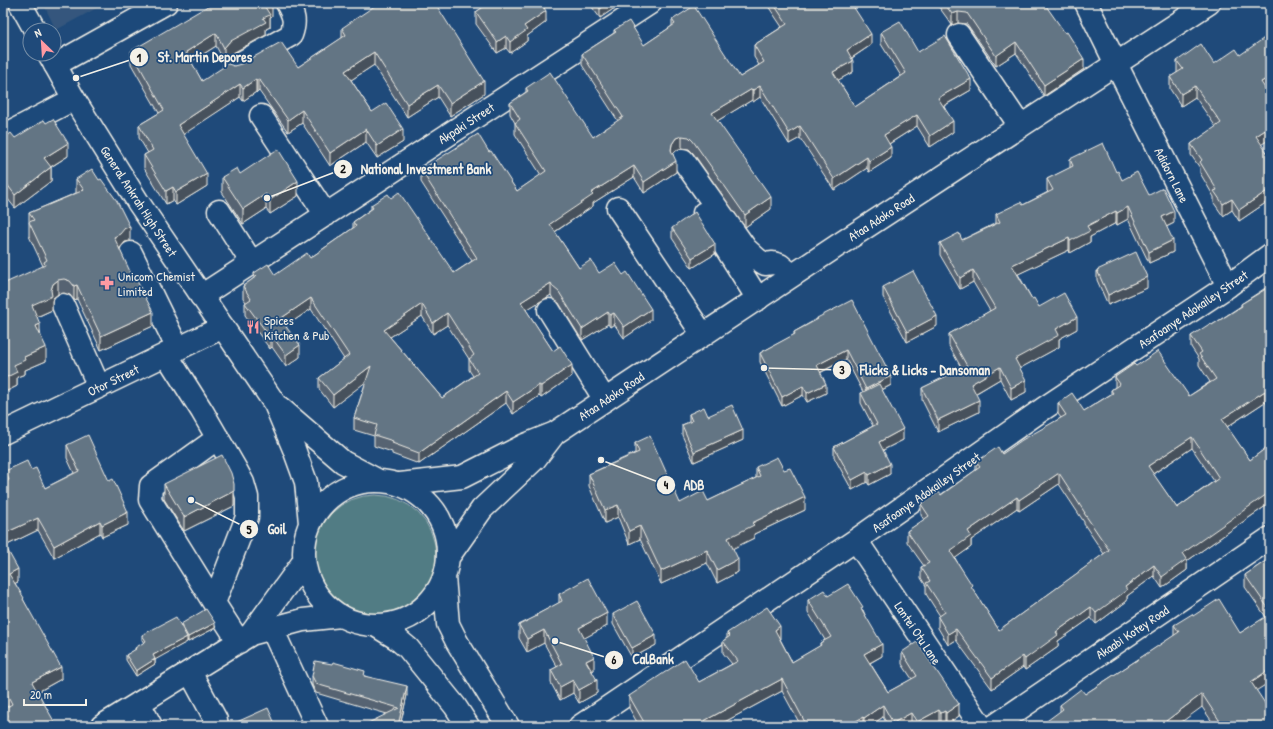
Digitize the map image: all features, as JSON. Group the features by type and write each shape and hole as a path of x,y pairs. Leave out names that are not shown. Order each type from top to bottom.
{"street":[{"path":"20,3 31,22"},
{"path":"62,55 166,3"},
{"path":"236,66 291,35 294,25 293,15 287,3"},
{"name":"Akpaki Street","path":"201,296 650,3"},
{"name":"Adidorn Lane","path":"1086,3 1228,286"},
{"name":"Ataa Adoko Road","path":"400,484 462,476 525,445 555,434 792,276 1209,3"},
{"path":"959,35 1020,126"},
{"name":"General Ankrah High Street","path":"53,62 74,99 138,202 275,404 306,482 310,523"},
{"path":"3,136 74,99"},
{"path":"261,116 326,215"},
{"path":"683,160 746,249 765,264 774,263 780,265 792,276"},
{"path":"686,186 758,299"},
{"path":"618,208 703,335"},
{"path":"219,211 252,263"},
{"path":"130,253 172,352 243,483 247,497 247,517 214,603"},
{"name":"Asafoanye Adokailey Street","path":"580,726 856,540 1043,410 1228,286 1270,255"},
{"path":"63,305 99,387"},
{"path":"549,310 605,400"},
{"name":"Otor Street","path":"3,433 223,327"},
{"name":"General Ankrah High Street","path":"275,404 343,462 377,480"},
{"name":"Ataa Adoko Road","path":"448,556 482,509 535,459 555,434"},
{"path":"218,438 151,486 150,500 214,603 245,638"},
{"path":"468,726 455,706 408,648 396,638 375,626 353,622 333,612 317,597 307,576 304,561 303,554 306,531 316,511 332,494 354,484 377,480 400,484 421,496 436,512 446,533 448,556 444,577 448,624 457,642 508,726"},
{"name":"Akaabi Kotey Road","path":"994,726 1270,538"},
{"name":"Lantei Otu Lane","path":"856,540 981,726"},
{"path":"245,638 304,561"},
{"path":"375,626 397,622 417,612 434,597 444,577"},
{"path":"102,726 245,638 303,620 341,616"},
{"path":"272,629 317,726"},
{"path":"190,672 216,720 217,726"},
{"path":"139,703 151,726"}],"shaded area":[{"path":"43,3 106,3 62,27 62,22 52,22"}],"green space":[{"path":"375,495 399,499 418,513 432,532 436,556 432,580 418,599 399,613 375,617 351,613 332,599 318,580 314,556 318,532 332,513 351,499"}],"building":[{"path":"213,3 272,3 265,7 270,15 263,18 266,22 229,42 224,48 216,33 186,52 202,81 228,64 234,66 241,64 281,42 298,67 346,35 342,28 379,3 435,3 484,81 450,103 438,85 407,104 374,52 345,71 372,112 386,103 403,129 377,146 366,129 330,153 302,110 288,120 259,79 256,79 243,88 240,84 178,125 207,174 176,192 173,187 166,191 144,155 153,150 139,125 164,110 131,51"},
{"path":"489,3 541,3 546,11 524,26 527,30 510,42 506,36 497,42 476,12"},
{"path":"596,3 608,3 600,9"},
{"path":"773,3 851,3 871,34 847,50 853,61 833,72 855,107 906,73 881,32 900,21 918,52 945,36 971,79 938,98 953,121 930,136 917,115 884,135 891,147 869,161 867,157 834,179 800,126 789,133 760,86 753,90 752,89 712,113 771,197 745,215 693,141 689,137 682,136 676,138 672,144 671,150 676,161 644,182 634,166 591,193 593,195 550,224 579,268 591,260 599,273 615,263 623,275 627,272 651,309 624,327 614,313 610,315 608,312 582,329 559,292 551,283 521,302 553,351 560,346 572,365 541,386 539,385 513,402 506,391 419,453 392,443 393,441 374,435 377,425 354,418 371,366 333,395 319,378 349,355 311,298 280,319 300,345 286,355 272,336 270,337 245,303 251,299 243,286 257,276 254,273 268,264 275,275 307,253 310,258 356,226 353,222 373,208 371,205 388,194 391,198 399,192 454,273 477,258 421,170 478,134 517,191 546,171 515,123 520,119 510,103 528,91 526,88 550,72 593,137 623,117 582,54 616,32 614,30 629,21 644,45 675,24 672,20 694,6 740,77 764,62 754,45 787,24","holes":["422,304 433,323 447,313 448,314 474,355 469,359 478,373 442,398 384,330"]},
{"path":"944,3 1044,3 1065,33 1067,32 1084,59 1044,85 1016,42 996,56 967,13 958,12 952,14"},
{"path":"1270,34 1270,77 1261,82 1270,96 1270,127 1256,136 1270,157 1270,189 1239,210 1232,199 1223,204 1214,191 1217,190 1200,162 1202,160 1191,144 1221,123 1195,86 1181,94 1170,77 1183,69 1177,61 1201,44 1214,64 1236,49 1240,55"},
{"path":"53,119 68,143 44,158 51,167 15,195 3,179 3,139 11,133 15,138 44,120 46,123"},
{"path":"1103,143 1116,172 1118,171 1122,180 1137,172 1149,195 1163,188 1174,211 1162,217 1173,240 1149,252 1128,207 1117,213 1116,211 1087,226 1090,231 1070,241 1069,238 1012,265 1032,299 1034,298 1039,307 1064,293 1077,317 1056,329 1059,335 1015,359 1026,380 1011,388 1000,367 971,384 979,400 938,420 922,388 967,366 949,334 995,308 973,270 960,278 940,243 959,233 962,240 1000,222 996,214 1021,202 1023,205 1053,190 1047,179 1073,166 1070,159"},
{"path":"278,149 298,181 270,200 266,194 243,209 222,177 237,168 240,174"},
{"path":"92,169 99,180 101,179 117,201 130,227 125,228 120,234 114,237 134,280 136,279 153,312 101,336 77,285 74,286 70,281 64,279 58,280 53,284 51,290 52,296 32,305 40,324 36,326 46,347 24,357 25,360 14,365 17,372 3,379 3,284 45,265 44,262 47,260 29,222 34,220 29,213 84,190 76,179"},
{"path":"695,212 715,244 692,258 672,228"},
{"path":"1136,252 1147,277 1108,295 1097,270"},
{"path":"913,271 937,316 907,332 883,287"},
{"path":"1270,283 1270,398 1265,391 1222,419 1250,460 1270,445 1270,484 1266,487 1270,492 1183,553 1187,559 1162,577 1154,565 1125,587 1127,590 1096,613 1091,607 1056,632 1058,635 1025,659 1023,656 992,678 956,629 948,634 938,617 945,612 926,583 930,581 921,567 929,563 907,531 929,516 921,504 939,492 941,495 980,467 976,462 998,447 1002,454 1022,440 1066,415 1058,403 1072,393 1084,411 1113,393 1111,390 1120,384 1115,377 1134,364 1136,366 1158,351 1189,396 1216,379 1199,354 1202,352 1191,336 1242,306 1241,304 1269,287 1267,285","holes":["1192,437 1219,478 1177,508 1148,466","1059,473 1109,550 999,630 950,551 971,536 968,531 1017,497 1019,500"]},
{"path":"852,300 891,376 866,389 846,350 817,365 826,384 807,393 803,386 782,397 760,353 795,334 794,332 818,319 817,318"},
{"path":"879,384 903,429 879,442 890,464 869,475 867,472 852,480 834,447 877,424 861,393"},
{"path":"732,405 743,430 694,452 682,425 692,421 689,414 704,407 708,416"},
{"path":"88,435 109,481 113,479 128,512 102,525 100,521 54,546 38,518 3,534 3,483 9,480 5,471 27,461 31,470 36,468 45,488 79,471 67,445"},
{"path":"650,436 680,503 703,491 708,501 760,476 756,467 777,457 784,470 790,468 805,497 752,523 754,525 728,538 738,559 717,570 707,550 661,571 640,526 629,531 618,505 605,510 589,474 639,452 635,443"},
{"path":"222,455 231,473 234,491 184,517 164,484"},
{"path":"3,542 18,569 9,574 24,598 23,599 61,667 32,682 55,723 51,726 3,726 3,718 8,716 4,709 12,704 3,686"},
{"path":"1270,558 1270,611 1245,575"},
{"path":"588,578 607,613 579,628 594,657 586,661 597,680 579,690 573,680 560,687 551,670 562,664 544,630 527,639 519,625 562,601 559,594"},
{"path":"848,584 863,607 861,608 882,644 864,654 888,692 917,676 902,652 917,642 959,704 946,713 945,711 941,713 939,710 917,722 911,713 893,723 883,705 864,718 863,717 848,726 807,726 782,679 704,721 707,726 642,726 645,724 629,696 685,659 699,682 738,661 723,641 730,636 727,633 767,607 780,626 775,630 792,662 821,645 820,643 831,637 808,600 824,590 828,596"},
{"path":"1219,599 1240,633 1270,614 1270,669 1251,682 1270,711 1270,726 1223,726 1202,694 1166,721 1169,726 1040,726 1063,709 1060,705 1081,689 1085,694 1179,632 1174,625 1192,614 1193,616"},
{"path":"637,601 656,635 632,648 613,614"},
{"path":"206,609 215,623 188,637 181,624"},
{"path":"176,617 187,637 153,655 155,659 136,671 126,655 146,641 142,635"},
{"path":"315,661 332,664 333,662 365,671 364,676 407,686 398,726 362,726 399,708 316,684 312,676"},
{"path":"268,708 276,726 228,726"},
{"path":"434,721 438,726 426,726"}],"place":[{"name":"St. Martin Depores","path":"76,78"},
{"name":"National Investment Bank","path":"267,198"},
{"name":"Unicom Chemist Limited","path":"107,283"},
{"name":"Spices Kitchen & Pub","path":"253,327"},
{"name":"Flicks & Licks - Dansoman","path":"764,368"},
{"name":"ADB","path":"601,460"},
{"name":"Goil","path":"191,500"},
{"name":"CalBank","path":"555,641"}]}
